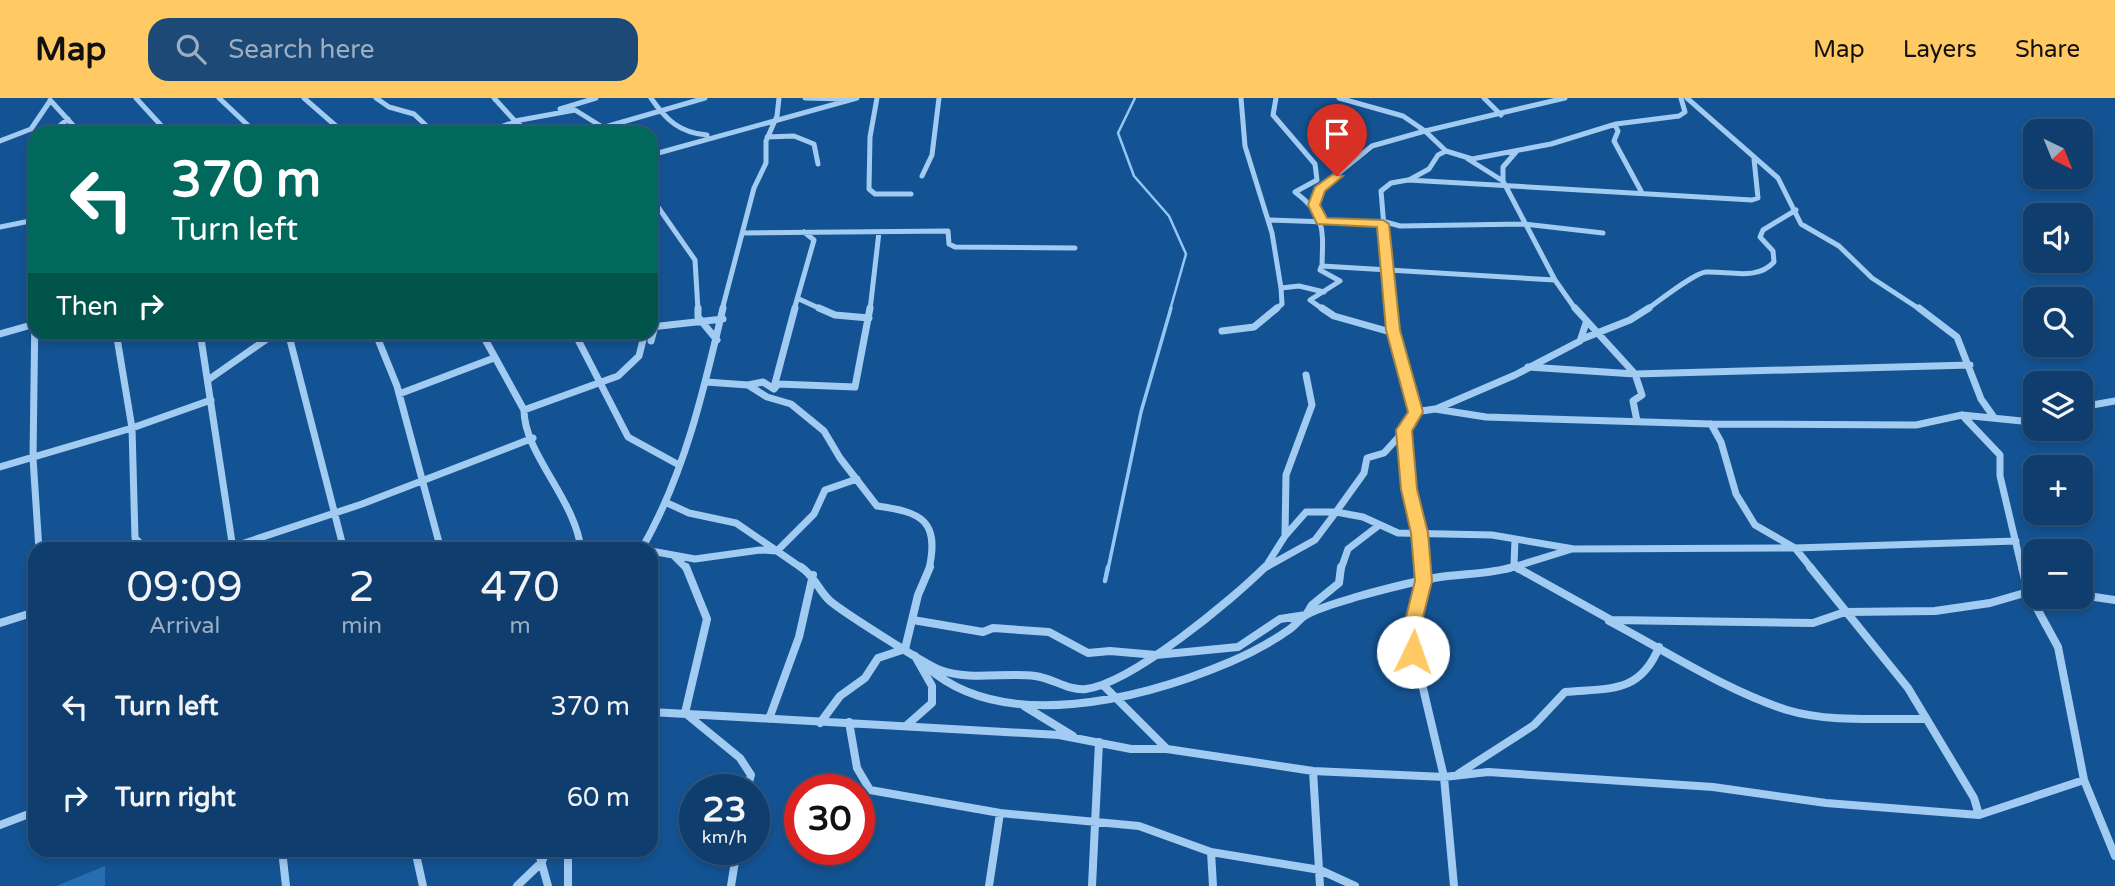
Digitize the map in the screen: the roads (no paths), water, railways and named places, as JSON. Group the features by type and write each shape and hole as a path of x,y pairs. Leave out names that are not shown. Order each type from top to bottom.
{"street":[{"path":"136,98 162,126"},
{"path":"219,98 249,126"},
{"path":"304,98 336,126"},
{"path":"377,98 389,107 414,114 427,126"},
{"path":"494,98 521,126"},
{"path":"502,126 596,98"},
{"path":"650,98 670,125 684,132 715,135"},
{"path":"609,126 705,98"},
{"path":"645,542 665,502 706,382 723,319 725,293 754,187 766,163 767,137 777,116 779,98"},
{"path":"805,98 857,98"},
{"path":"658,152 857,98"},
{"path":"877,98 870,137 869,189 875,194 911,194"},
{"path":"922,176 932,155 939,98"},
{"path":"1222,331 1254,327 1282,304 1269,220 1245,146 1241,98"},
{"path":"1276,98 1273,115 1315,164 1317,180 1295,192 1314,205 1322,222 1320,270 1340,281 1310,300 1334,316 1394,333"},
{"path":"1339,98 1403,116 1426,131 1446,151 1467,159 1503,182"},
{"path":"1484,98 1501,115"},
{"path":"1314,205 1319,189 1372,146 1565,98"},
{"path":"1467,159 1517,151 1615,125 1679,116 1685,112 1681,98"},
{"path":"1687,98 1778,178 1801,224 1812,233 1839,246 1872,278 1910,301 1957,337 1981,399 1994,416"},
{"path":"49,99 74,126"},
{"path":"34,126 46,112 49,99"},
{"path":"516,121 575,110 603,126"},
{"path":"60,126 68,120"},
{"path":"1615,125 1618,131 1614,141 1641,191"},
{"path":"679,145 684,132"},
{"path":"0,141 28,133"},
{"path":"767,137 794,136 814,144 818,164"},
{"path":"1268,564 1315,541 1364,473 1367,458 1384,453 1415,412 1394,333 1381,191 1384,186 1408,180 1429,169 1438,155 1446,151"},
{"path":"1517,151 1503,167 1503,182 1555,280 1586,323 1635,373 1642,395 1633,401 1637,421"},
{"path":"1408,180 1503,182 1756,200 1754,159"},
{"path":"658,207 695,260 700,323 717,340"},
{"path":"1415,412 1435,409 1528,368 1595,332 1630,320 1704,272 1720,276 1760,273 1773,263 1775,257 1774,252 1760,237 1763,230 1796,210"},
{"path":"1269,220 1382,222 1400,226 1524,224 1604,233"},
{"path":"0,227 28,221"},
{"path":"742,233 948,231 951,246 1075,248"},
{"path":"774,389 775,373 799,299 814,240 804,232"},
{"path":"774,389 778,384 855,387 869,318 878,232"},
{"path":"1322,266 1555,280"},
{"path":"1281,288 1299,286 1324,292"},
{"path":"799,299 835,315 869,318"},
{"path":"658,326 678,320 700,323 723,319"},
{"path":"1582,339 1586,323"},
{"path":"0,334 28,326"},
{"path":"34,340 33,458 39,542"},
{"path":"117,340 132,428 135,538 139,542"},
{"path":"201,340 232,542"},
{"path":"208,380 232,362 254,352 268,340"},
{"path":"290,340 343,542"},
{"path":"378,340 399,394 439,542"},
{"path":"485,340 524,410 524,420 556,487 572,509 580,542"},
{"path":"578,340 628,437 679,465"},
{"path":"524,410 618,376 639,356 643,340"},
{"path":"399,394 494,358"},
{"path":"1528,368 1635,373 1970,365"},
{"path":"1285,536 1286,475 1312,405 1306,375"},
{"path":"706,382 748,385 763,382 774,389"},
{"path":"748,385 767,397 791,404 824,431 877,506 910,510 929,524 935,549 905,649"},
{"path":"0,467 132,428 211,400"},
{"path":"2093,405 2115,401"},
{"path":"1435,409 1486,417 1711,424 1916,425 1962,415 2023,421"},
{"path":"1962,415 2000,455 2000,476 2023,572"},
{"path":"1711,424 1721,442 1736,494 1755,525 1795,548 1908,688 1974,798 1979,815"},
{"path":"1404,430 1409,489 1419,533 1424,581 1410,633 1444,777 1454,886"},
{"path":"250,542 422,482 533,438"},
{"path":"658,552 695,559 760,550 777,551 814,514 825,490 858,479"},
{"path":"665,502 695,517 731,522 813,575 828,599 939,670 957,675 1037,677 1074,689 1103,685 1156,655 1238,594 1268,564 1285,536 1306,512 1336,512 1363,517 1398,533 1492,534 1574,549 1795,548 2016,541"},
{"path":"915,656 938,677 966,690 1020,704 1038,706 1117,699 1230,662 1272,639 1306,615 1314,602 1337,587 1340,580 1340,562 1348,549 1378,526"},
{"path":"1514,565 1515,539"},
{"path":"913,620 983,632 993,628 1049,632 1088,653 1110,651 1156,655 1186,650 1220,651 1238,647 1280,619 1306,615 1357,597 1424,581 1464,573 1495,572 1574,549"},
{"path":"672,555 686,566 707,619 685,713"},
{"path":"1514,565 1658,647 1788,710 1826,718 1926,719"},
{"path":"769,719 799,637 813,575"},
{"path":"1606,619 1813,623 1845,612 1935,611 1990,603 2023,593"},
{"path":"2093,597 2115,600"},
{"path":"2037,609 2058,648 2084,780 2115,856"},
{"path":"0,623 28,614"},
{"path":"1457,775 1534,725 1565,692 1610,690 1630,685 1654,662 1658,647"},
{"path":"820,723 840,696 865,678 878,658 905,649"},
{"path":"906,726 932,703 932,686 915,656"},
{"path":"1103,685 1167,750"},
{"path":"1020,704 1077,738"},
{"path":"658,712 1077,738 1131,749 1167,750 1313,771 1444,777 1488,772 1713,787 1826,803 1979,815 2084,780"},
{"path":"685,713 740,758 750,774"},
{"path":"849,722 856,768 870,790 1000,813 1139,826 1211,852 1320,870 1355,886"},
{"path":"1092,886 1099,742"},
{"path":"1313,771 1320,886"},
{"path":"989,886 1000,813"},
{"path":"0,825 28,814"},
{"path":"1211,852 1213,886"},
{"path":"283,857 286,886"},
{"path":"417,857 423,886"},
{"path":"540,857 548,886"},
{"path":"517,886 542,862 544,857"},
{"path":"568,857 568,886"},
{"path":"732,886 735,865"}],"waterway":[{"path":"1135,98 1118,133 1134,176 1169,216 1186,254 1170,310"},
{"path":"1108,569 1141,412 1171,308"},
{"path":"1105,581 1108,567"}]}
